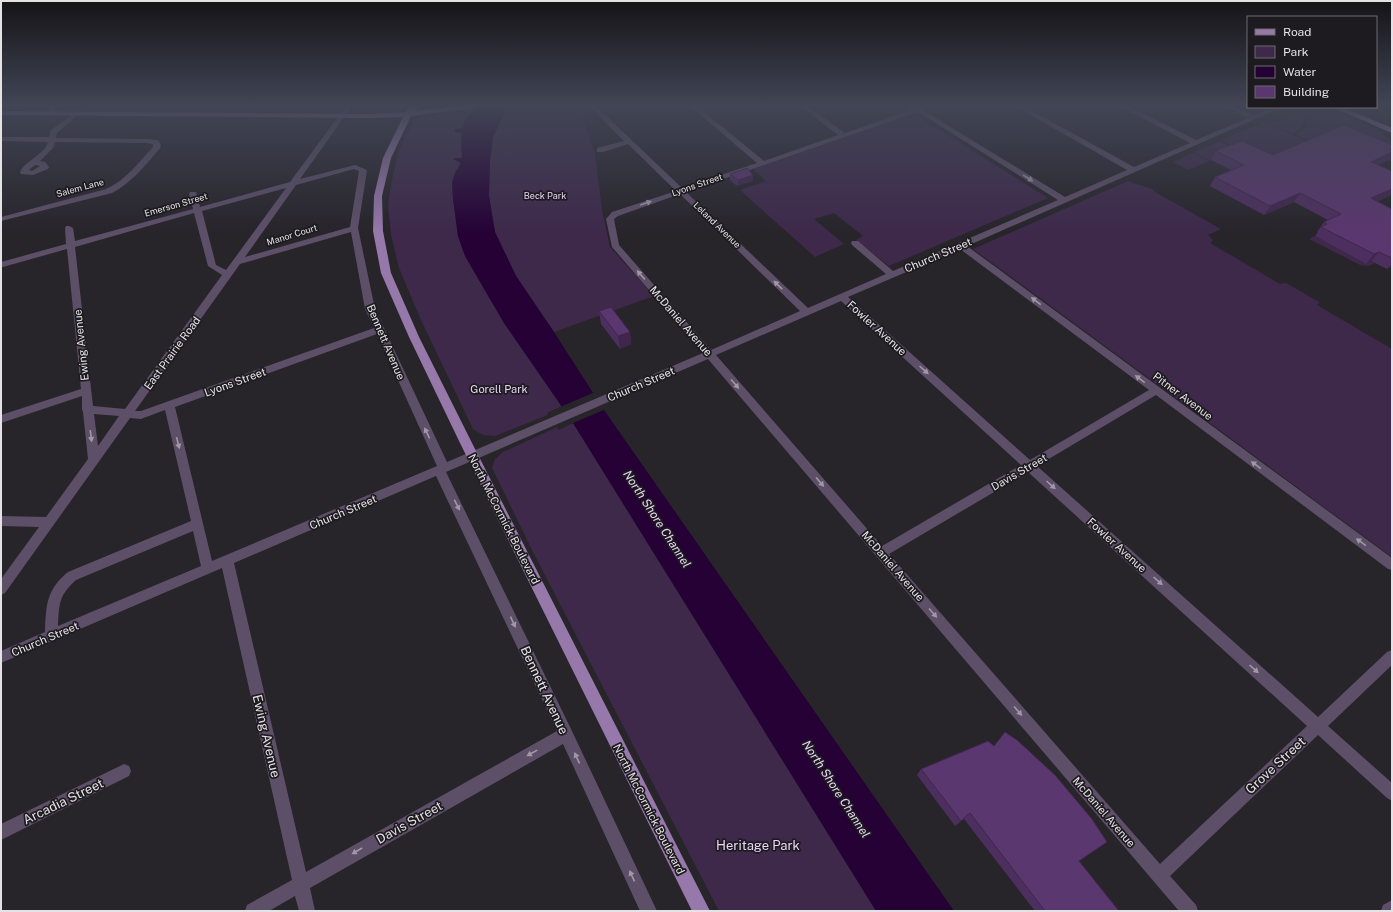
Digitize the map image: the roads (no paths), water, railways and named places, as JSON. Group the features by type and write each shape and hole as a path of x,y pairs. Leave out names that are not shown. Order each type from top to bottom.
{"main road":[{"name":"North McCormick Boulevard","path":"392,149 386,163 378,196 378,231 386,274 472,456 700,911"}],"street":[{"path":"34,163 47,149"},
{"name":"Salem Lane","path":"1,219 94,196 116,188 128,179 155,149"},
{"name":"East Prairie Road","path":"1,590 318,149"},
{"path":"600,150 605,149"},
{"name":"Leland Avenue","path":"637,149 806,312"},
{"path":"745,149 762,163"},
{"name":"Lyons Street","path":"612,216 680,190 804,149"},
{"path":"981,149 1064,200"},
{"path":"1094,149 1133,170"},
{"name":"Church Street","path":"1,657 553,422 1183,149"},
{"name":"Emerson Street","path":"3,264 294,182 355,167"},
{"name":"Bennett Avenue","path":"355,167 363,170 354,228 370,310 466,524 649,911"},
{"path":"193,194 212,266 228,275"},
{"name":"McDaniel Avenue","path":"612,216 610,219 615,245 1190,911"},
{"name":"Ewing Avenue","path":"69,228 87,409 94,462"},
{"name":"Manor Court","path":"237,262 354,228"},
{"path":"855,243 893,275"},
{"name":"Pitner Avenue","path":"961,245 1392,565"},
{"name":"Fowler Avenue","path":"842,297 1392,793"},
{"name":"Lyons Street","path":"87,409 141,415 379,330"},
{"path":"1,419 86,391"},
{"name":"Davis Street","path":"881,552 1156,391"},
{"path":"169,405 208,569"},
{"path":"1,522 50,522"},
{"path":"51,636 53,598 60,584 72,576 197,524"},
{"name":"Ewing Avenue","path":"227,561 307,911"},
{"name":"Grove Street","path":"1159,875 1392,656"},
{"name":"Davis Street","path":"253,911 566,734"},
{"name":"Arcadia Street","path":"1,832 124,771"}],"water":[{"name":"North Shore Channel","path":"462,149 491,149 489,196 495,232 516,276 604,410 954,911 876,911 573,423 504,323 465,256 458,236 452,183 455,173 461,163 453,159 462,158"}],"park label":[{"name":"Beck Park","path":"545,196"},
{"name":"Gorell Park","path":"499,389"},
{"name":"Heritage Park","path":"758,845"}]}
